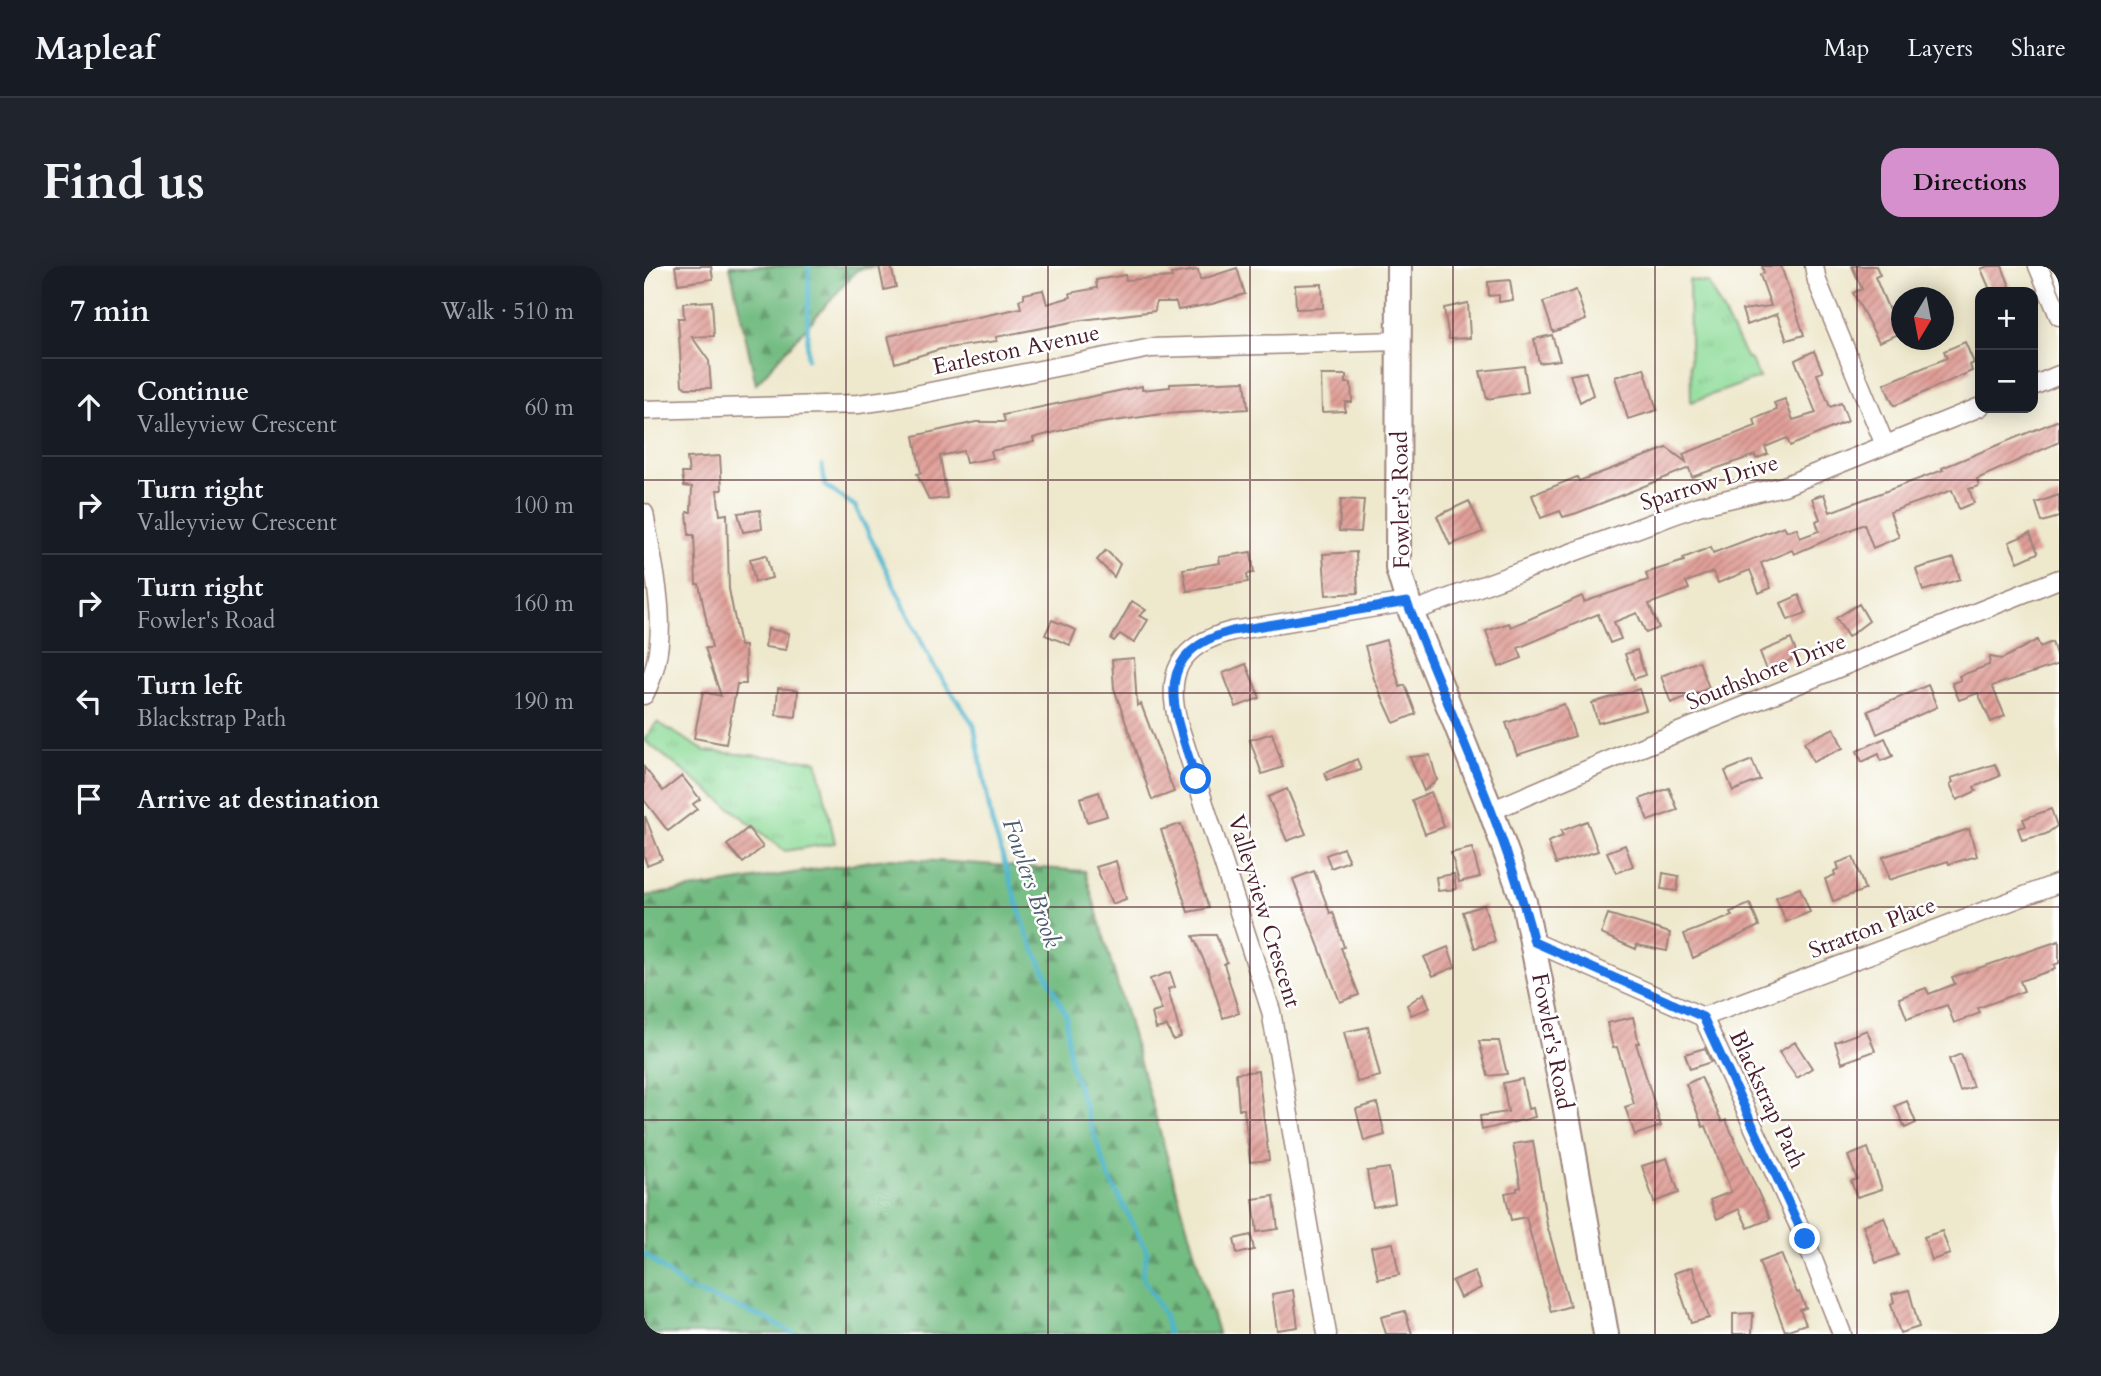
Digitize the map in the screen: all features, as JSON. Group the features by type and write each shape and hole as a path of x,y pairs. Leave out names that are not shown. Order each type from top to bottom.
{"street":[{"name":"Fowler's Road","path":"1399,266 1397,556 1409,607 1491,811 1524,902 1534,942 1606,1334"},
{"path":"1814,266 1817,281 1885,445"},
{"path":"2038,266 2059,316"},
{"name":"Earleston Avenue","path":"644,410 883,401 1151,348 1400,341"},
{"path":"2038,384 2059,375"},
{"name":"Sparrow Drive","path":"1409,607 1698,506 1784,486 1975,409"},
{"path":"644,513 661,628 659,655 644,695"},
{"name":"Southshore Drive","path":"1491,811 1617,757 2059,579"},
{"name":"Valleyview Crescent","path":"1327,1334 1271,1011 1179,726 1173,686 1183,658 1210,638 1232,631 1409,607"},
{"name":"Stratton Place","path":"1703,1017 2059,883"},
{"name":"Blackstrap Path","path":"1534,942 1703,1017 1805,1239 1842,1334"}],"green space":[{"path":"730,266 878,266 857,270 756,384"},
{"path":"1689,280 1708,283 1759,378 1691,402"},
{"path":"657,722 705,751 817,761 835,843 785,851 644,740"},
{"path":"891,858 1085,871 1218,1334 644,1334 644,896"}],"building":[{"path":"675,266 711,266 713,279 678,284"},
{"path":"879,266 891,266 896,287 884,290"},
{"path":"1762,266 1781,266 1804,335 1787,340 1777,314 1747,325 1742,310 1771,306 1760,275 1764,273"},
{"path":"1852,266 1876,266 1880,275 1875,277 1891,315 1891,337 1879,342 1853,293 1862,289"},
{"path":"2002,266 2010,287 1989,287 1981,269"},
{"path":"1237,268 1245,294 1212,304 1178,310 1176,302 1156,302 1155,311 1082,320 996,337 997,341 941,349 895,363 888,336 1021,308 1019,300 1024,298 1024,294 1043,290 1047,304 1071,297 1070,293 1097,288 1096,280 1125,275 1126,280 1172,277 1171,274 1198,270 1200,280"},
{"path":"1510,280 1513,300 1499,302 1499,295 1489,296 1488,282"},
{"path":"1322,284 1323,308 1296,309 1295,285"},
{"path":"1576,290 1586,320 1553,332 1543,302"},
{"path":"712,301 714,336 692,337 709,361 711,388 686,388 682,385 678,318 684,318 683,303"},
{"path":"1468,303 1470,338 1449,339 1444,308"},
{"path":"1552,335 1560,360 1539,363 1534,339"},
{"path":"1965,342 1974,363 1970,365 1972,371 1894,406 1884,384 1947,358 1944,351 1954,350 1954,347"},
{"path":"1814,351 1823,372 1817,374 1830,407 1841,403 1848,421 1790,446 1787,438 1765,447 1768,454 1756,459 1755,455 1692,477 1689,468 1577,513 1563,517 1560,511 1541,518 1532,495 1577,477 1579,481 1667,448 1686,462 1683,454 1756,426 1754,419 1777,410 1774,403 1785,399 1793,420 1816,413 1795,360"},
{"path":"1524,366 1528,392 1487,399 1480,371"},
{"path":"1644,368 1657,410 1628,419 1615,377"},
{"path":"1586,372 1593,395 1580,402 1570,375"},
{"path":"1321,375 1346,375 1346,383 1351,383 1352,402 1345,402 1345,411 1322,412"},
{"path":"1245,381 1248,409 1162,414 1074,427 1033,438 1034,442 991,451 993,458 966,463 963,451 940,456 947,498 929,500 917,474 921,473 914,436 976,422 1005,422 1003,415 1142,386 1142,390 1170,387 1170,384"},
{"path":"2059,420 2059,442 1977,479 1979,486 1969,489 1974,503 1959,509 1952,490 1890,512 1899,537 1873,548 1864,524 1794,554 1792,550 1761,563 1771,588 1759,593 1750,570 1718,583 1713,572 1686,582 1689,589 1649,604 1659,628 1646,633 1637,613 1614,622 1621,639 1610,643 1598,614 1518,648 1522,658 1499,667 1486,631 1509,623 1511,627 1582,596 1584,602 1648,580 1646,573 1684,561 1683,558 1711,547 1713,553 1784,526 1787,531 1797,528 1800,538 1819,531 1816,521 1820,519 1812,498 1824,494 1830,512 1943,470 1942,468"},
{"path":"720,456 722,490 717,490 720,515 727,514 729,589 740,646 745,646 746,684 737,684 726,744 694,738 703,692 721,696 705,648 712,648 699,584 696,584 694,535 689,535 687,512 691,512 692,487 684,486 682,473 689,473 687,458"},
{"path":"2059,495 2059,517 2042,522 2036,503"},
{"path":"1341,499 1364,500 1361,532 1339,531"},
{"path":"1469,501 1483,532 1450,545 1437,516"},
{"path":"760,510 762,529 743,532 738,513"},
{"path":"2030,533 2038,553 2018,562 2009,542"},
{"path":"1106,550 1120,564 1114,577 1097,560"},
{"path":"1251,552 1254,573 1247,574 1248,582 1187,591 1183,569 1220,563 1219,557"},
{"path":"1356,552 1358,593 1326,595 1323,554"},
{"path":"766,555 772,578 755,582 750,559"},
{"path":"1954,558 1960,579 1923,591 1916,569"},
{"path":"1799,595 1806,613 1788,620 1781,603"},
{"path":"1132,601 1146,610 1139,616 1148,620 1134,643 1120,634 1114,641 1111,639"},
{"path":"1859,604 1869,621 1848,637 1836,618"},
{"path":"1052,620 1076,630 1070,645 1045,635"},
{"path":"768,629 789,633 786,650 765,647"},
{"path":"1791,639 1798,657 1767,670 1760,652"},
{"path":"1386,640 1400,687 1405,685 1416,714 1394,723 1374,679 1365,646"},
{"path":"2037,640 2040,647 2052,642 2059,664 1992,686 2005,716 1991,722 1978,693 1959,700 1952,683 1961,680 1959,676 1989,665 1990,657 2002,659"},
{"path":"1637,650 1645,675 1634,679 1625,654"},
{"path":"1134,658 1137,706 1141,704 1174,792 1152,800 1114,688 1112,660"},
{"path":"1699,661 1709,688 1671,703 1661,676"},
{"path":"1246,664 1260,698 1236,707 1223,673"},
{"path":"1928,685 1937,707 1877,734 1868,711"},
{"path":"778,688 798,690 796,717 776,715"},
{"path":"1639,689 1646,710 1598,723 1592,703"},
{"path":"1564,704 1575,736 1517,755 1506,723"},
{"path":"1834,728 1843,748 1813,762 1804,742"},
{"path":"1272,733 1283,767 1262,774 1250,740"},
{"path":"1885,738 1893,756 1881,761 1879,754 1862,762 1857,751"},
{"path":"1430,755 1437,780 1424,791 1410,757"},
{"path":"1357,759 1361,770 1327,780 1325,773"},
{"path":"1752,760 1760,780 1733,791 1725,771"},
{"path":"1995,764 2000,776 1974,787 1976,791 1957,800 1950,784 1953,782 1951,778"},
{"path":"644,767 663,791 682,776 700,799 693,804 697,809 668,831 644,800"},
{"path":"1669,788 1678,810 1648,821 1640,799"},
{"path":"1287,789 1306,834 1287,841 1268,797"},
{"path":"1099,792 1107,816 1087,822 1080,798"},
{"path":"1431,792 1444,827 1425,834 1412,800"},
{"path":"2051,809 2057,826 2046,834 2022,840 2018,828 2026,826 2023,819"},
{"path":"645,816 662,859 647,865 644,856"},
{"path":"1587,821 1598,851 1556,864 1548,842 1563,836 1561,831"},
{"path":"1181,824 1209,908 1188,912 1161,830"},
{"path":"748,828 763,847 743,863 727,845"},
{"path":"1969,829 1977,856 1949,864 1948,861 1889,880 1883,857"},
{"path":"1625,845 1633,866 1616,873 1607,852"},
{"path":"1343,848 1349,861 1331,868 1326,855"},
{"path":"1472,848 1480,877 1459,882 1451,853"},
{"path":"1853,857 1865,890 1833,901 1825,879 1835,875 1834,871 1839,869 1837,863"},
{"path":"1116,861 1126,899 1112,904 1096,867"},
{"path":"1314,871 1330,913 1333,912 1344,947 1341,948 1359,995 1340,1002 1293,879"},
{"path":"1663,873 1679,876 1677,891 1661,889"},
{"path":"1454,874 1456,889 1438,891 1436,877"},
{"path":"1800,888 1810,912 1786,922 1776,897"},
{"path":"1750,904 1759,926 1693,958 1684,934 1732,916 1730,912"},
{"path":"1484,905 1495,941 1475,948 1463,912"},
{"path":"1608,914 1670,933 1667,951 1637,945 1636,949 1601,934"},
{"path":"1216,935 1227,962 1224,964 1239,1013 1223,1018 1208,970 1193,936"},
{"path":"2059,941 2059,963 2054,965 2055,969 2020,981 2024,991 1978,1008 1980,1013 1954,1023 1947,1005 1907,1019 1899,998 1926,988 1929,994 1955,984 1952,977"},
{"path":"1448,947 1455,967 1433,976 1424,957"},
{"path":"1170,972 1175,987 1168,989 1181,1037 1173,1040 1167,1026 1156,1029 1152,1013 1162,1010 1150,979"},
{"path":"1424,993 1430,1008 1411,1015 1407,1005"},
{"path":"1633,1017 1639,1043 1636,1043 1661,1126 1635,1135 1625,1107 1634,1104 1617,1047 1613,1048 1607,1023"},
{"path":"1368,1027 1380,1076 1357,1082 1344,1032"},
{"path":"1867,1030 1875,1051 1842,1063 1835,1042"},
{"path":"1479,1041 1499,1041 1507,1074 1488,1076"},
{"path":"1795,1042 1812,1068 1797,1078 1779,1052"},
{"path":"1705,1048 1711,1062 1690,1069 1685,1054"},
{"path":"1961,1054 1973,1087 1960,1091 1949,1059"},
{"path":"1258,1071 1269,1160 1250,1162 1244,1109 1239,1109 1236,1073"},
{"path":"1701,1077 1722,1122 1726,1120 1770,1219 1748,1228 1739,1209 1717,1219 1710,1200 1731,1192 1706,1126 1703,1127 1686,1084"},
{"path":"1522,1079 1528,1109 1533,1108 1535,1117 1482,1130 1480,1116 1508,1112 1503,1083"},
{"path":"1907,1101 1916,1123 1905,1128 1895,1106"},
{"path":"1377,1103 1385,1135 1364,1141 1356,1109"},
{"path":"1533,1141 1547,1225 1570,1306 1551,1312 1526,1217 1511,1220 1505,1193 1517,1191 1517,1188 1521,1187 1513,1144"},
{"path":"1868,1148 1882,1189 1857,1197 1851,1181 1857,1179 1848,1156"},
{"path":"1667,1158 1679,1193 1654,1202 1642,1166"},
{"path":"1389,1168 1395,1203 1373,1207 1367,1171"},
{"path":"1274,1196 1278,1229 1257,1232 1253,1199"},
{"path":"1884,1217 1898,1255 1876,1263 1863,1225"},
{"path":"1942,1231 1950,1254 1932,1260 1924,1237"},
{"path":"1251,1235 1254,1250 1237,1254 1234,1239"},
{"path":"1393,1243 1399,1275 1378,1279 1371,1247"},
{"path":"1781,1254 1806,1308 1800,1310 1806,1324 1785,1331 1759,1262"},
{"path":"1692,1267 1709,1318 1691,1323 1674,1273"},
{"path":"1474,1271 1481,1288 1460,1298 1452,1281"},
{"path":"1293,1290 1298,1327 1277,1330 1272,1294"},
{"path":"1909,1290 1919,1327 1900,1333 1891,1304 1894,1302 1892,1294"},
{"path":"1405,1311 1412,1334 1386,1334 1381,1317"},
{"path":"1753,1313 1752,1334 1733,1334 1733,1314"}],"waterway":[{"name":"Fowlers Brook","path":"807,359 809,266"},
{"name":"Fowlers Brook","path":"822,465 825,486 855,506 933,665 974,725 992,823 1027,934 1066,1015 1070,1064 1108,1175 1147,1252 1142,1275 1165,1317 1168,1334"},
{"path":"644,1253 685,1288 765,1318 794,1334"}],"route":[{"path":"1196,779 1172,696 1177,667 1190,650 1210,638 1232,631 1407,602 1491,811 1524,902 1534,942 1703,1017 1805,1239"}]}
